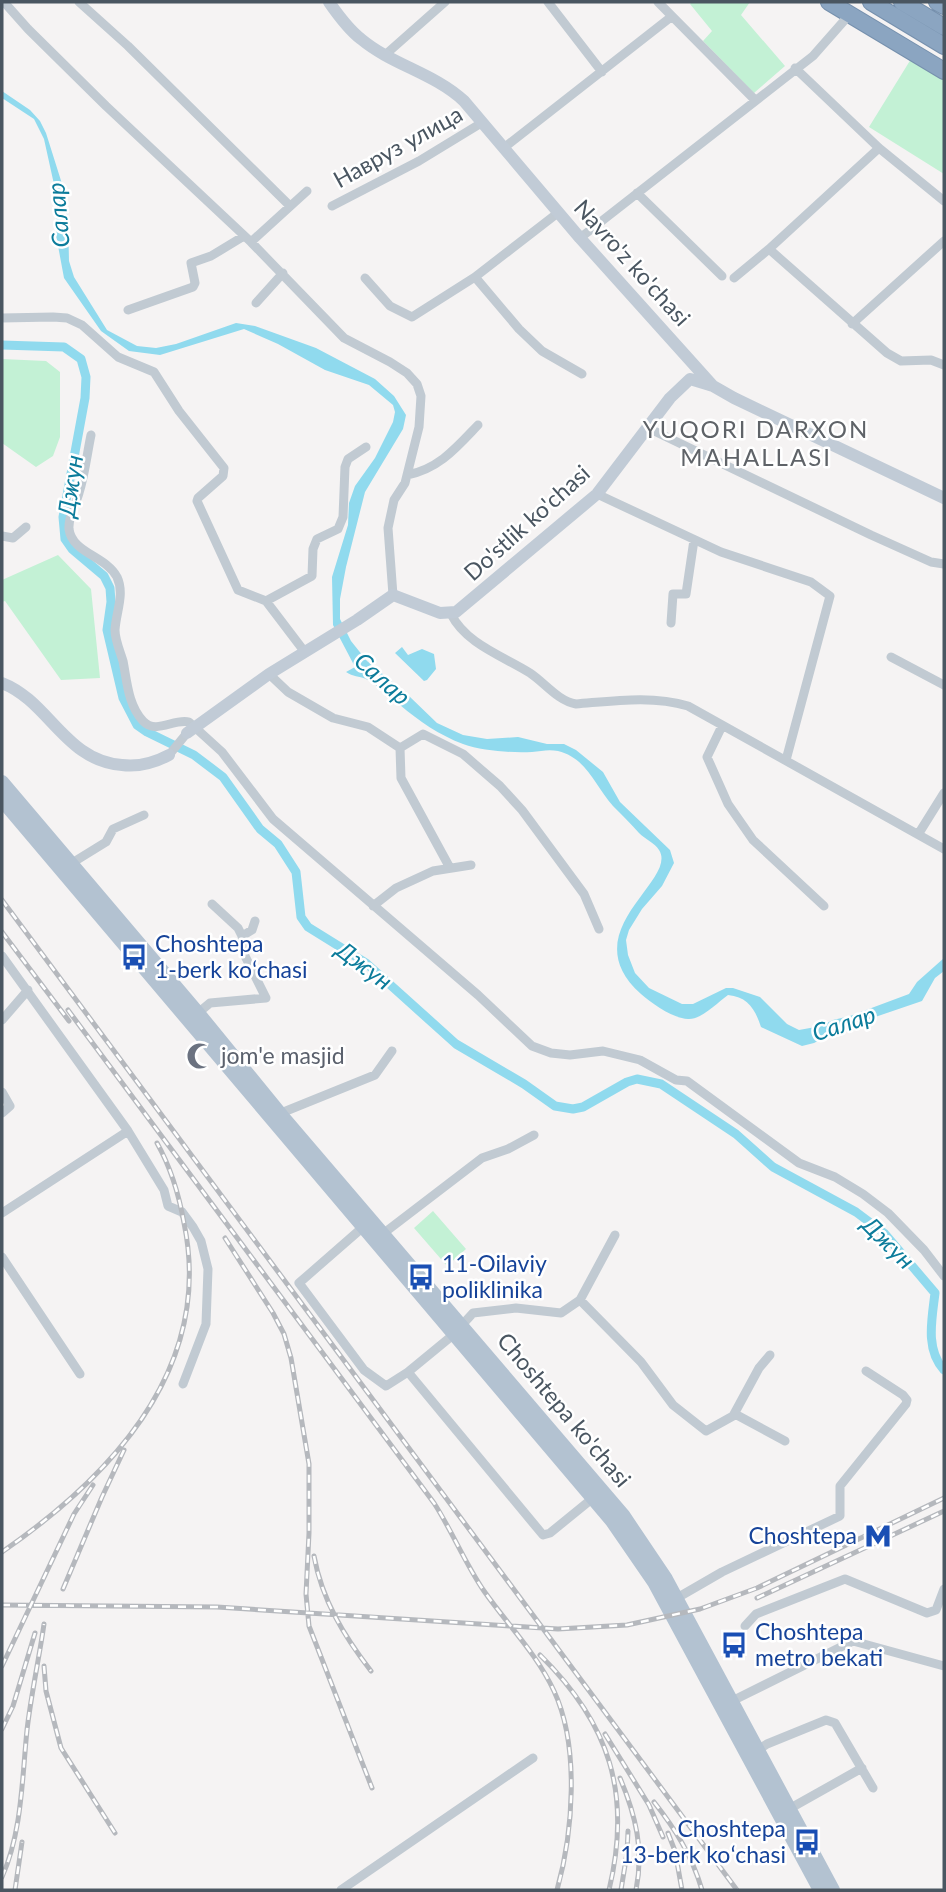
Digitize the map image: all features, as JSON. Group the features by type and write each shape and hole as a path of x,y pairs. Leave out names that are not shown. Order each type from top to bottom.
{"highway":[{"path":"828,2 944,71"},
{"path":"872,2 944,46"},
{"path":"902,2 944,27"},
{"path":"937,2 944,6"}],"main road":[{"name":"Choshtepa ko'chasi","path":"2,782 282,1116 384,1233 626,1541 654,1582 820,1890"},
{"name":"Choshtepa ko'chasi","path":"2,800 362,1228 607,1495 649,1553 677,1598 833,1890"}],"street":[{"path":"4,2 106,106 283,273 344,338 390,362 407,373 417,384 421,396 421,411 407,475 394,500 388,528 393,595"},
{"path":"79,2 128,46 290,206"},
{"name":"Navro'z ko'chasi","path":"329,2 353,33 385,55 448,87 483,122 579,238 713,386 944,498"},
{"path":"385,55 445,2"},
{"path":"548,2 602,72"},
{"path":"658,2 755,100"},
{"path":"579,238 794,68 813,56 850,15"},
{"path":"505,147 671,17"},
{"path":"794,68 878,148 944,201"},
{"name":"Навруз улица","path":"332,206 419,161 483,122"},
{"path":"734,278 769,250 878,148"},
{"path":"128,310 193,287 195,283 191,263 247,239 307,191"},
{"path":"637,192 722,276"},
{"path":"365,278 390,306 412,317 475,277 559,212"},
{"path":"852,324 944,241"},
{"path":"769,250 887,353 901,361 931,360 944,365"},
{"path":"256,303 283,273"},
{"path":"475,277 511,320 542,351 582,374"},
{"path":"2,318 68,318 86,328 118,357 154,372 179,411 223,468 223,476 197,501 238,590 266,601 304,652"},
{"name":"Do'stlik ko'chasi","path":"451,614 461,609 597,494 670,398 699,368"},
{"path":"690,379 713,386"},
{"path":"407,475 424,472 449,455 478,425"},
{"path":"648,428 871,535 931,562 944,564"},
{"path":"90,435 83,477 70,519 71,538 111,569 117,578 120,601 115,630 128,691 145,723 153,727 183,721 190,730 222,752 273,820 478,995 531,1046 551,1053 570,1055 603,1051 640,1060 676,1080 687,1081 799,1163 835,1177 863,1194 888,1213 931,1258 944,1276"},
{"path":"266,601 312,576 313,549 317,539 336,531 343,517 345,467 348,459 366,447"},
{"path":"597,494 694,540 811,582 830,596 786,760"},
{"path":"2,536 13,538 26,527"},
{"path":"671,623 673,594 686,594 694,540"},
{"path":"393,595 440,613 451,614 457,625 481,645 532,674 570,703 639,700 688,706 944,849"},
{"path":"2,683 18,691 66,739 99,762 134,766 157,762 169,755 190,730 269,674 393,595"},
{"path":"891,657 944,685"},
{"path":"269,674 288,692 332,718 368,727 400,748"},
{"path":"722,726 706,757 728,804 753,840 824,906"},
{"path":"400,748 423,734 463,754 499,786 522,810 583,894 599,929"},
{"path":"400,748 401,778 450,869"},
{"path":"919,833 944,793"},
{"path":"72,863 106,842 113,830 144,815"},
{"path":"373,906 396,888 433,871 471,865"},
{"path":"198,1013 210,1003 266,998 245,956 238,928 212,904"},
{"path":"242,936 252,930 255,921"},
{"path":"2,956 128,1131 164,1190 168,1206 182,1212 201,1241 206,1256 206,1324 183,1384"},
{"path":"2,1020 28,990"},
{"path":"282,1116 286,1111 375,1075 392,1051"},
{"path":"2,1092 10,1106 2,1113"},
{"path":"2,1213 128,1131"},
{"path":"384,1233 482,1158 508,1149 534,1135"},
{"path":"362,1228 299,1283 364,1370 386,1386 408,1372 472,1313 516,1308 561,1314 580,1300 615,1235"},
{"path":"2,1257 80,1374"},
{"path":"580,1300 641,1362 673,1405 706,1431 734,1414 759,1368 770,1354"},
{"path":"677,1598 722,1572 841,1516 840,1486 907,1400 866,1371"},
{"path":"408,1372 543,1535 550,1533 593,1498"},
{"path":"734,1414 785,1441"},
{"path":"745,1626 756,1614 845,1579 927,1613 936,1611 944,1589"},
{"path":"732,1701 853,1640 944,1666"},
{"path":"758,1750 826,1720 835,1723 873,1788"},
{"path":"341,1890 533,1759"},
{"path":"789,1809 862,1768"}],"green space":[{"path":"750,2 741,15 785,66 754,93 703,41 712,31 690,4"},
{"path":"911,59 944,79 944,174 869,127"},
{"path":"2,359 46,361 60,372 60,437 53,456 36,467 2,443"},
{"path":"58,555 91,589 100,678 61,680 5,601 2,602 2,580"},
{"path":"433,1211 466,1249 447,1266 414,1228"}],"water":[{"name":"Салар","path":"2,91 30,110 46,133 63,187 68,219 69,261 74,277 107,330 137,346 156,348 176,344 236,323 255,326 316,348 375,379 394,396 406,415 403,429 365,492 346,567 340,599 340,619 351,641 367,661 437,723 463,735 487,739 518,737 547,744 564,744 576,750 603,772 620,802 670,850 674,863 662,886 642,909 626,940 635,973 649,988 682,1004 693,1004 726,988 733,988 760,997 787,1024 799,1030 821,1026 909,994 917,982 944,958 944,971 935,978 922,1001 843,1028 802,1046 761,1027 750,1005 735,996 728,995 703,1014 688,1019 669,1013 641,994 622,971 617,949 621,929 655,877 661,863 659,850 613,806 583,766 558,751 506,752 463,744 422,722 370,682 346,672 355,667 333,625 332,577 348,525 349,503 355,486 375,458 393,422 393,405 369,385 325,370 244,329 160,355 129,351 101,331 64,278 56,235 57,198 44,139 34,119 2,98"},
{"path":"402,647 408,655 422,649 434,654 436,669 427,680 424,681 395,653"}],"waterway":[{"name":"Джун","path":"2,345 64,347 81,359 86,377 85,398 63,517 65,539 72,549 104,576 110,588 107,630 123,698 137,725 194,755 223,777 260,829 278,844 296,872 301,917 308,927 366,963 456,1044 524,1084 555,1106 573,1109 583,1107 637,1079 661,1084 736,1134 773,1167 856,1212 884,1233 935,1293 932,1343 934,1353 944,1370"}],"railway":[{"path":"2,900 737,1890"},
{"path":"2,932 69,1021"},
{"path":"68,1010 434,1503 484,1591 547,1677 562,1713 571,1764 570,1817 557,1890"},
{"path":"2,1552 43,1522 81,1489 116,1452 146,1413 169,1370 184,1324 189,1275 180,1202 157,1143"},
{"path":"225,1238 273,1313 284,1334 291,1358 309,1464 306,1594 309,1626 372,1788"},
{"path":"63,1589 124,1450"},
{"path":"2,1666 74,1514 93,1485"},
{"path":"2,1605 217,1607 558,1629 627,1625 700,1609 757,1588 944,1498"},
{"path":"757,1598 944,1511"},
{"path":"314,1556 322,1588 335,1617 371,1671"},
{"path":"2,1877 9,1860 17,1824 29,1717 44,1624"},
{"path":"2,1729 13,1706 35,1633"},
{"path":"540,1655 584,1707 599,1734 609,1762 616,1792 618,1822 616,1855 609,1890"},
{"path":"44,1666 46,1691 61,1748 115,1833"},
{"path":"605,1734 649,1805 663,1837"},
{"path":"620,1778 637,1833 639,1861 636,1890"},
{"path":"654,1802 683,1844 702,1890"},
{"path":"621,1890 628,1831"},
{"path":"668,1833 675,1851 682,1890"},
{"path":"15,1890 22,1842"}],"place":[{"name":"Choshtepa 1-berk koʻchasi","path":"134,957"},
{"name":"jom'e masjid","path":"200,1056"},
{"name":"11-Oilaviy poliklinika","path":"421,1277"},
{"name":"Choshtepa","path":"878,1536"},
{"name":"Choshtepa metro bekati","path":"734,1645"},
{"name":"Choshtepa 13-berk koʻchasi","path":"807,1842"}],"district":[{"name":"YUQORI DARXON MAHALLASI","path":"756,444"}]}
